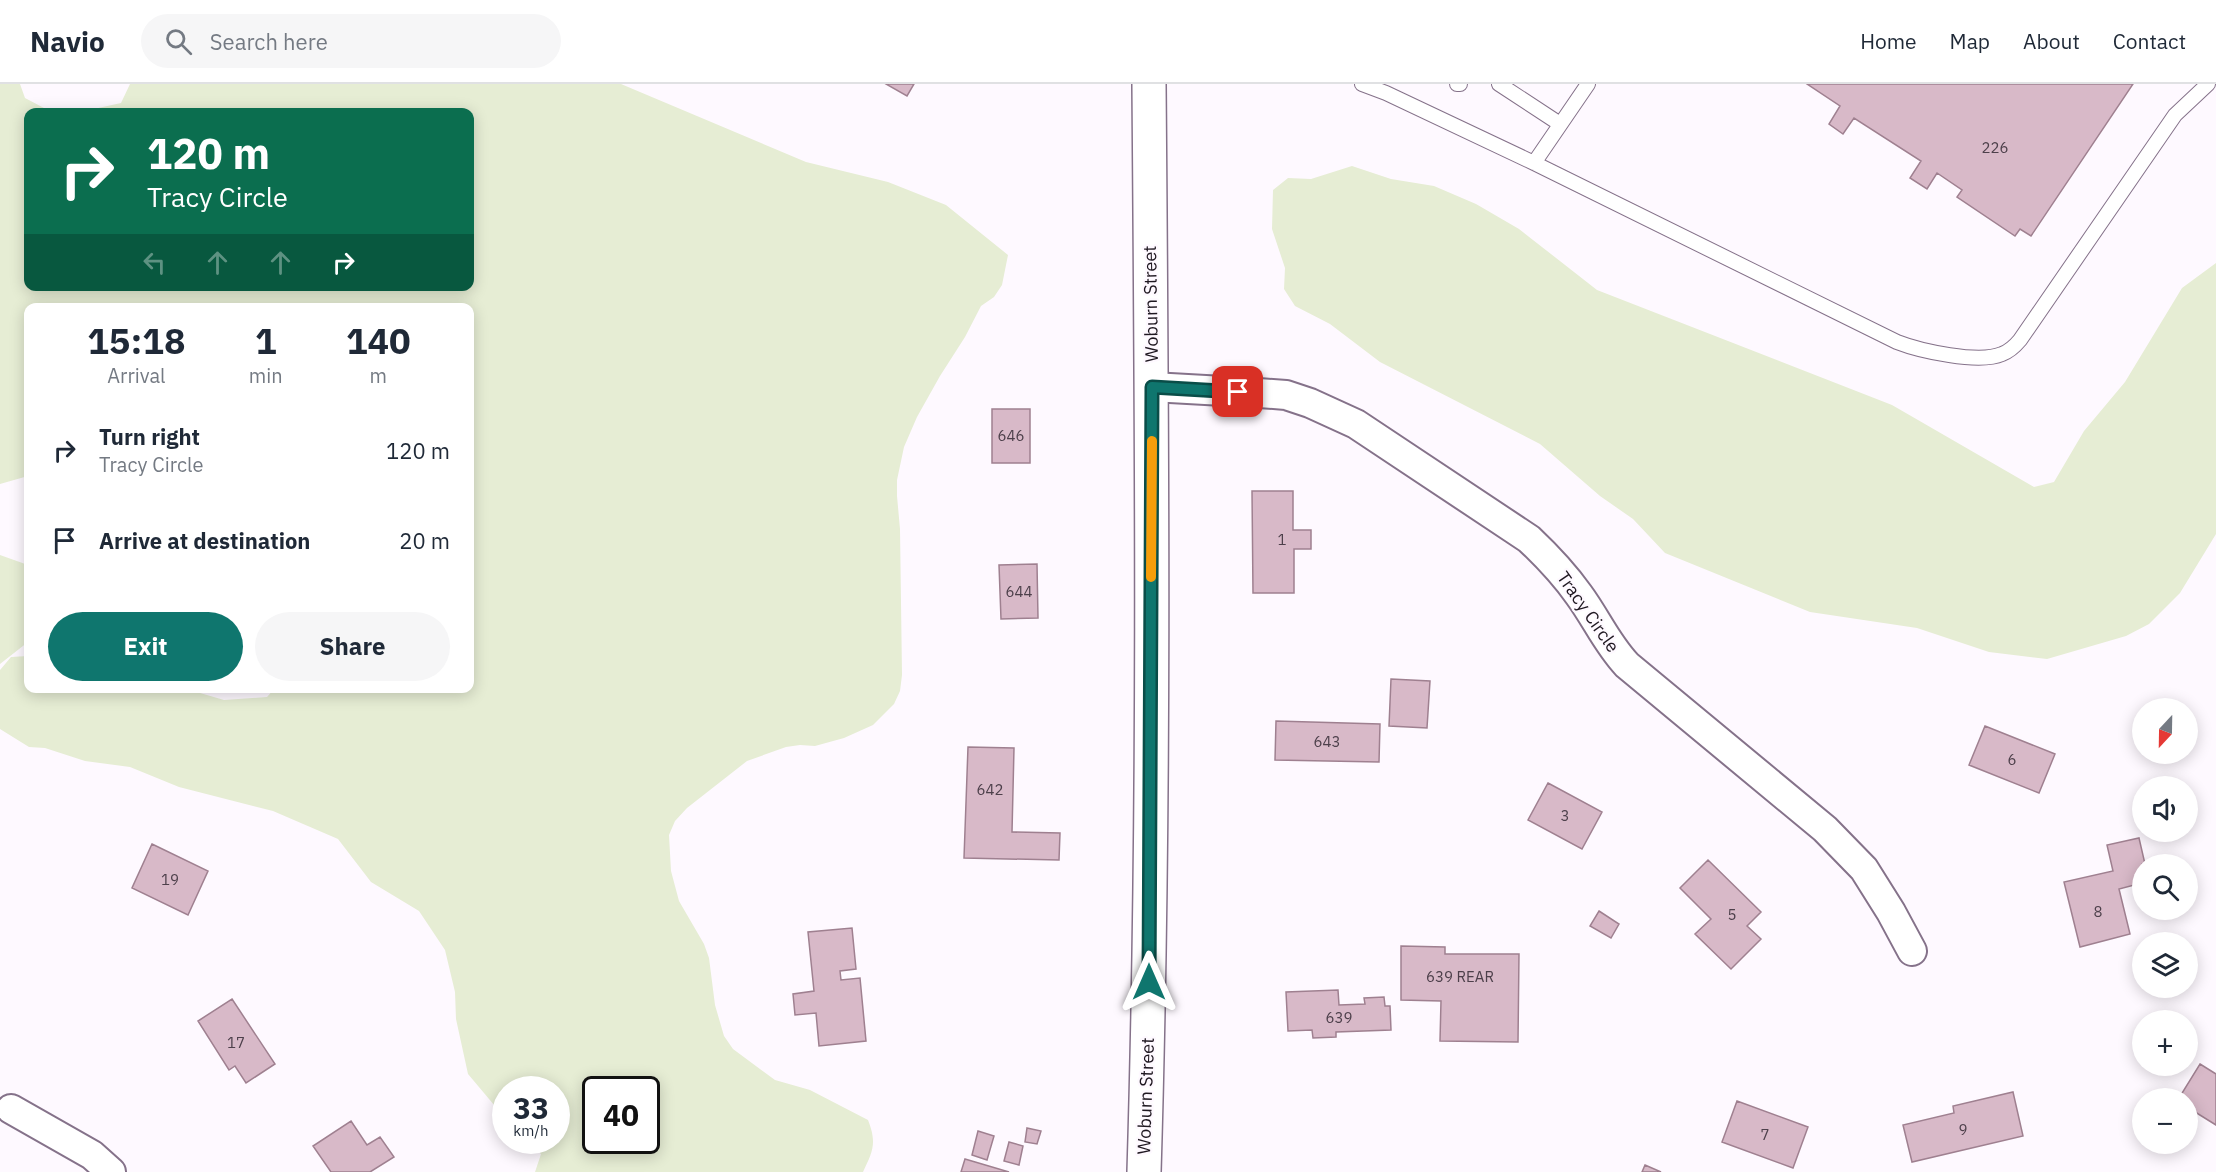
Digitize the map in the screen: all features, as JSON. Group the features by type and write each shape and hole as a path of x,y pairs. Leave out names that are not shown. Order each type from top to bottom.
{"street":[{"name":"Woburn Street","path":"1144,1172 1148,1033 1152,387 1149,84"},
{"name":"Tracy Circle","path":"1152,387 1286,395 1310,403 1356,424 1528,539 1547,556 1575,590 1615,652 1627,665 1825,829 1864,869 1912,951"},
{"path":"11,1109 92,1155 111,1172"}],"lane":[{"path":"1362,84 1386,93 1534,163 1897,342 1930,352 1993,357 2008,351 2020,340 2175,115 2208,84"},
{"path":"1499,84 1560,124"},
{"path":"1534,163 1588,84"}],"green space":[{"path":"0,84 20,84 25,98 44,108 24,108 24,291 474,291 474,108 98,108 121,103 130,84 621,84 806,162 888,182 946,205 1008,255 1002,285 994,297 981,306 917,417 904,447 897,480 902,675 900,691 894,704 873,725 844,738 815,746 786,747 747,761 687,808 675,821 669,835 671,871 679,901 704,944 709,958 715,1005 724,1036 733,1049 775,1080 810,1090 868,1120 873,1147 863,1172 535,1172 541,1154 570,1154 570,1076 492,1076 492,1103 468,1074 456,1019 455,992 445,950 419,911 371,882 338,839 273,811 179,787 130,767 85,761 45,748 29,747 0,729 0,670 11,657 24,656 24,693 200,693 224,700 267,697 271,693 474,693 474,303 24,303 24,477 0,484"},
{"path":"1352,166 1391,179 1434,186 1476,204 1519,229 1597,290 1892,405 2034,487 2054,482 2084,431 2125,382 2182,288 2216,263 2216,534 2180,593 2149,624 2126,636 2047,659 1989,652 1917,628 1810,612 1665,553 1633,519 1600,496 1540,444 1380,362 1330,324 1295,306 1284,289 1285,268 1272,229 1273,190 1288,178 1311,179"},
{"path":"0,555 24,564 24,645 0,664"}],"building":[{"path":"886,84 914,84 907,96"},
{"path":"1807,84 2133,84 2031,236 2020,229 2015,236 1957,197 1962,190 1937,173 1927,189 1910,178 1921,161 1854,118 1843,134 1829,124 1840,106"},
{"path":"992,409 1030,409 1030,463 992,463"},
{"path":"1252,491 1293,491 1293,530 1311,530 1311,549 1294,549 1294,593 1253,593"},
{"path":"1037,564 1038,618 1001,619 999,565"},
{"path":"1391,679 1430,681 1427,728 1389,726"},
{"path":"1276,721 1380,724 1379,762 1275,760"},
{"path":"1985,726 2055,754 2039,793 1969,765"},
{"path":"968,747 1014,748 1012,832 1060,833 1059,860 964,858"},
{"path":"1548,783 1602,812 1582,849 1528,820"},
{"path":"2132,840 2132,842 2140,842 2143,854 2132,854 2132,886 2119,889 2130,934 2080,947 2064,882 2113,871 2107,845"},
{"path":"152,844 208,871 188,915 132,888"},
{"path":"1708,860 1761,912 1747,926 1761,939 1731,969 1695,934 1711,919 1680,888"},
{"path":"1599,911 1619,924 1611,938 1590,926"},
{"path":"852,928 856,969 840,971 841,980 860,978 866,1041 819,1046 816,1013 795,1015 793,994 814,991 808,932"},
{"path":"1401,946 1445,947 1445,954 1519,954 1518,1042 1440,1041 1441,1001 1401,1000"},
{"path":"1338,990 1339,1005 1365,1004 1364,998 1384,997 1385,1006 1390,1006 1391,1030 1336,1032 1336,1037 1313,1038 1312,1030 1288,1031 1286,992"},
{"path":"232,999 275,1064 246,1083 235,1066 229,1070 198,1021"},
{"path":"2200,1064 2216,1074 2216,1125 2198,1114 2198,1088 2185,1088 2193,1076 2198,1076"},
{"path":"2013,1092 2023,1136 1912,1162 1903,1125 1954,1113 1953,1106"},
{"path":"1737,1101 1808,1127 1793,1168 1722,1142"},
{"path":"351,1121 367,1145 380,1137 394,1157 370,1172 331,1172 313,1146"},
{"path":"1027,1128 1041,1131 1037,1144 1025,1142"},
{"path":"978,1131 994,1136 987,1160 972,1155"},
{"path":"1009,1142 1023,1146 1019,1165 1004,1161"},
{"path":"965,1159 1009,1172 961,1172"},
{"path":"1645,1165 1661,1172 1642,1172"}],"slow traffic":[{"path":"1151,577 1152,441"}],"route":[{"path":"1149,982 1152,387 1238,392"}]}
